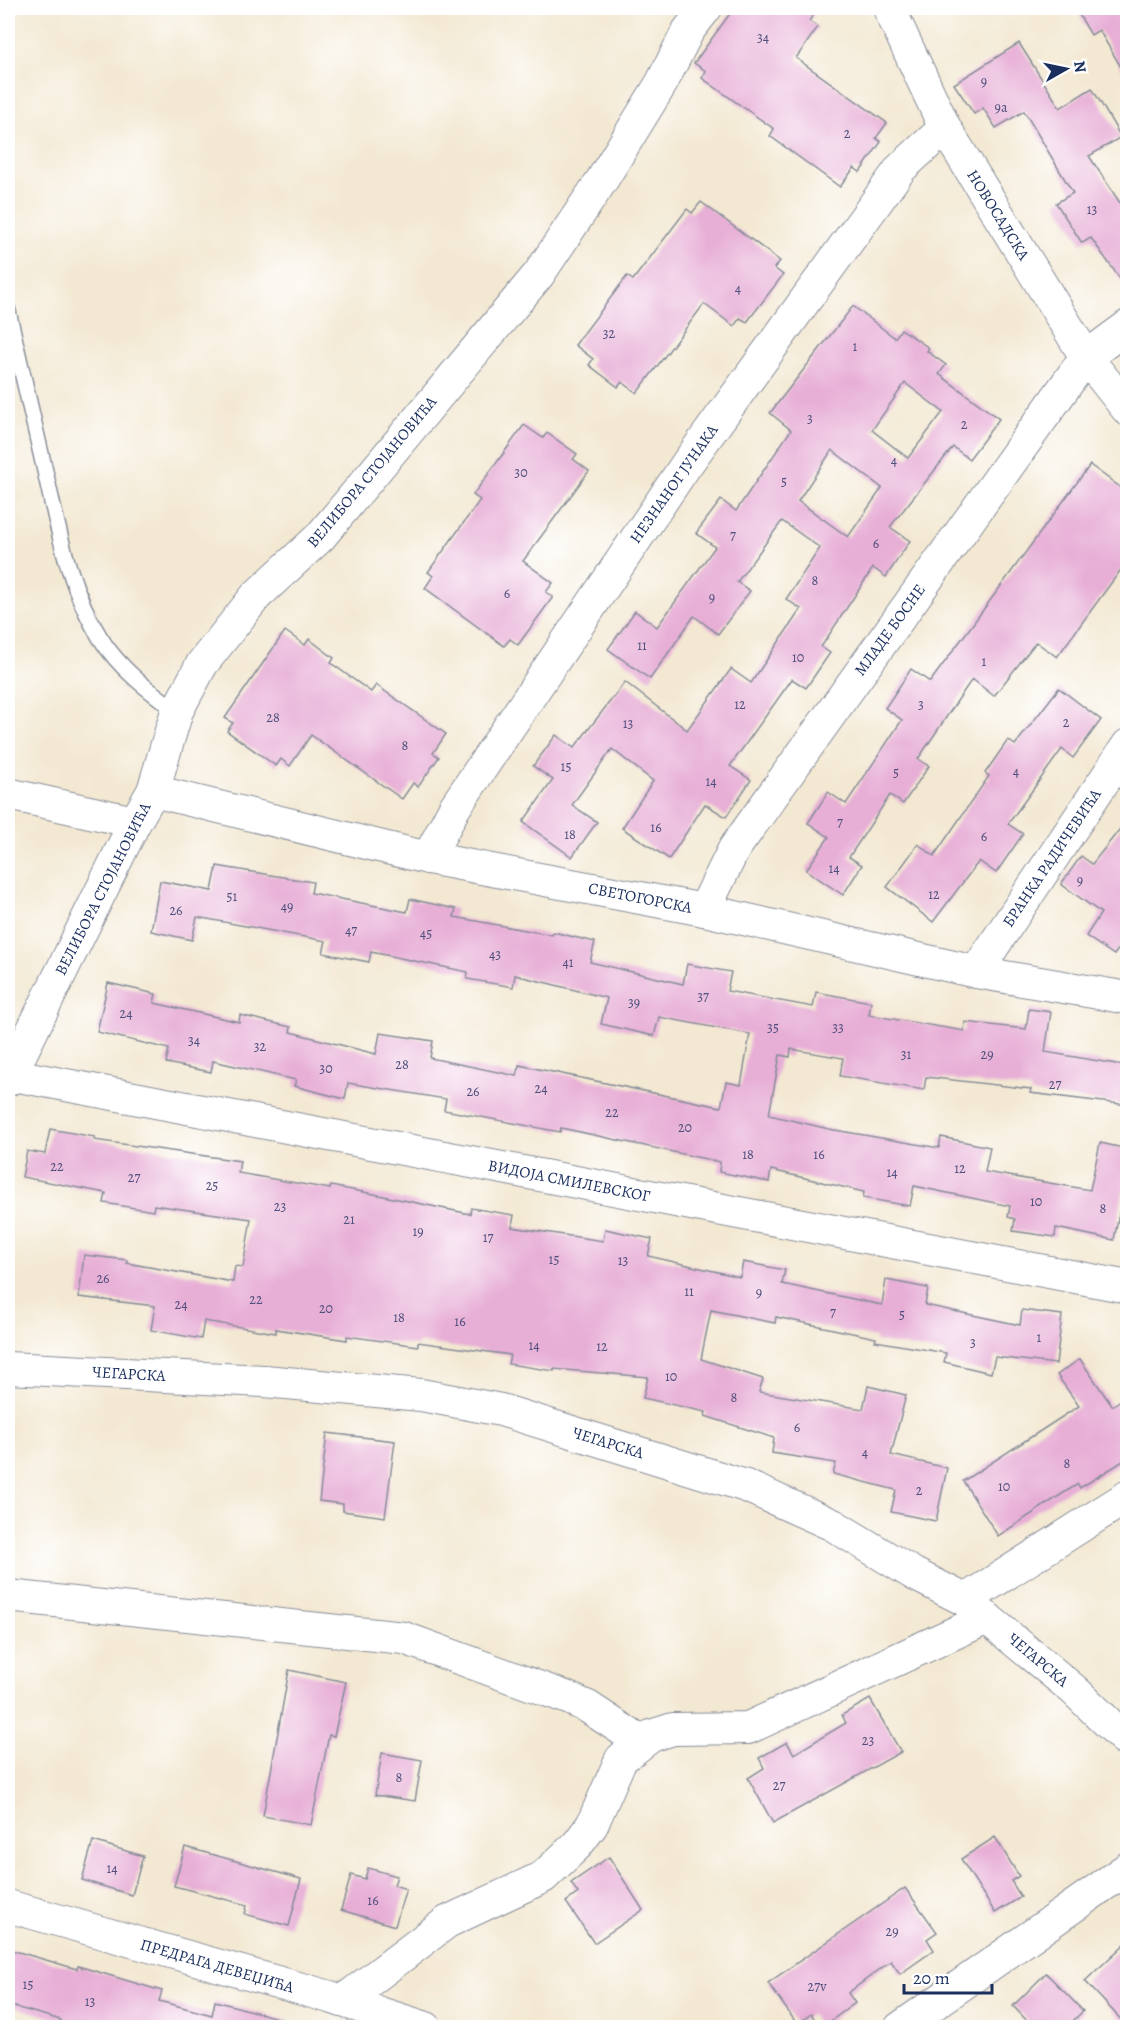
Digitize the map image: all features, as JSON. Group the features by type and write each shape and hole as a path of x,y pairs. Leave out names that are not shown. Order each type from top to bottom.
{"street":[{"name":"ВЕЛИБОРА СТОЈАНОВИЋА","path":"8,1076 135,822 153,791 177,711 202,664 256,596 320,537 539,274 615,160 661,84 688,31 706,8"},
{"name":"НОВОСАДСКА","path":"889,8 945,128 1086,357 1128,410"},
{"name":"НЕЗНАНОГ ЈУНАКА","path":"428,858 455,807 686,465 901,168 945,128"},
{"name":"МЛАДЕ БОСНЕ","path":"704,910 734,849 1086,357 1128,326"},
{"name":"БРАНКА РАДИЧЕВИЋА","path":"975,972 1128,745"},
{"name":"СВЕТОГОРСКА","path":"153,791 428,858 704,910 975,972 1128,998"},
{"path":"8,794 135,822"},
{"name":"ВИДОЈА СМИЛЕВСКОГ","path":"8,1076 1128,1287"},
{"name":"ЧЕГАРСКА","path":"8,1368 264,1381 422,1395 501,1410 746,1486 833,1525 976,1609 1074,1690 1128,1742"},
{"path":"343,2001 447,1922 543,1877 577,1845 592,1826 621,1759 641,1742 673,1729 748,1728 976,1609 1128,1496"},
{"path":"8,1596 404,1638 568,1698 588,1707 641,1742"},
{"path":"900,2028 1128,1868"},
{"name":"ПРЕДРАГА ДЕВЕЏИЋА","path":"8,1906 343,2001 426,2028"}],"lane":[{"path":"8,311 57,521 77,592 90,621 116,659 133,677 177,711"}],"building":[{"path":"734,8 818,8 809,21 818,27 796,58 887,123 876,138 881,142 860,172 854,168 840,187 770,136 774,129 702,78 706,71 694,63"},
{"path":"1075,8 1128,8 1128,79 1099,30 1091,35"},
{"path":"1019,43 1060,108 1092,88 1121,137 1089,156 1128,215 1128,290 1091,238 1082,243 1056,203 1073,193 1024,111 996,128 983,108 974,114 954,84"},
{"path":"701,202 780,261 774,268 783,275 747,322 740,318 734,326 704,304 637,393 622,382 618,387 589,365 593,359 575,345 627,276 633,280 687,209 692,213"},
{"path":"853,306 895,338 901,329 929,348 927,351 946,365 939,374 999,419 969,459 953,447 890,527 910,541 886,577 873,568 821,647 830,653 806,688 792,679 730,766 751,780 726,817 705,804 669,859 622,828 653,781 612,749 572,805 597,822 572,857 523,822 553,780 533,766 556,735 574,748 625,682 687,730 731,669 751,683 801,609 786,599 820,548 782,521 737,582 750,591 718,634 694,616 650,679 608,649 635,611 657,627 715,547 696,533 721,500 736,511 791,430 770,413","holes":["905,383 943,412 908,458 872,430","832,450 882,488 848,537 798,501"]},
{"path":"524,425 543,438 547,433 577,454 573,459 589,471 523,561 553,583 546,592 553,597 518,645 510,639 504,646 425,588 433,576 428,572 480,500 473,495"},
{"path":"1090,465 1128,493 1128,560 1057,657 1036,642 994,696 972,679 918,759 929,766 903,804 890,795 849,857 862,865 843,895 806,870 829,837 808,823 828,792 846,804 902,720 885,708 911,669 930,682"},
{"path":"285,631 305,645 309,639 334,658 331,663 371,692 376,685 446,734 433,753 439,757 418,787 413,783 402,799 311,735 290,766 281,759 276,766 227,731 233,723 225,718"},
{"path":"1059,688 1101,720 1073,758 1062,749 1008,824 1023,834 996,873 979,861 933,922 887,887 918,844 934,856 989,776 985,773 1008,740 1015,745"},
{"path":"1128,819 1128,936 1114,955 1086,936 1101,913 1061,884 1081,856 1092,864"},
{"path":"217,866 313,882 311,893 407,912 410,899 456,909 454,917 552,935 553,932 595,942 590,962 683,984 687,964 731,972 727,991 813,1007 816,992 871,1002 869,1015 964,1031 965,1022 1026,1029 1029,1009 1051,1012 1045,1052 1128,1066 1128,1105 1030,1093 1031,1089 926,1077 924,1090 840,1076 843,1058 791,1049 790,1057 780,1055 769,1115 829,1129 939,1148 941,1137 990,1147 985,1172 1090,1190 1100,1143 1128,1149 1128,1167 1114,1240 1056,1228 1055,1237 1013,1231 1015,1219 1008,1217 1010,1206 914,1186 910,1206 863,1198 864,1192 771,1170 769,1182 719,1172 720,1162 561,1128 560,1132 444,1110 446,1099 348,1083 345,1099 294,1086 296,1080 213,1061 211,1072 166,1063 169,1049 97,1032 108,983 156,994 154,1003 239,1022 240,1015 291,1027 290,1032 376,1054 380,1033 433,1041 430,1058 517,1076 519,1065 721,1107 726,1082 741,1085 750,1034 659,1017 654,1036 601,1024 607,998 515,975 513,987 467,979 468,972 371,952 369,962 323,953 326,941 197,917 192,940 151,931 160,881 212,891"},
{"path":"50,1129 95,1137 94,1140 240,1161 238,1173 330,1189 331,1186 470,1214 471,1208 514,1215 512,1227 603,1241 605,1229 652,1239 648,1256 740,1277 743,1262 785,1270 782,1284 882,1305 886,1280 928,1288 925,1305 1020,1325 1022,1310 1062,1315 1056,1364 995,1357 991,1373 944,1362 946,1353 875,1341 876,1338 776,1317 775,1323 711,1310 701,1359 763,1379 759,1392 863,1409 868,1386 906,1395 891,1455 947,1468 936,1521 891,1512 896,1490 833,1474 836,1463 772,1453 774,1438 705,1416 706,1412 643,1398 648,1377 554,1369 554,1371 508,1364 510,1355 418,1342 418,1346 347,1336 347,1340 276,1329 276,1333 204,1321 201,1339 151,1330 155,1306 79,1297 84,1255 127,1260 127,1263 233,1282 235,1266 243,1267 251,1219 154,1205 153,1211 104,1203 106,1193 22,1177 27,1151 45,1154"},
{"path":"1080,1359 1112,1406 1128,1395 1128,1458 1080,1488 1078,1484 998,1536 963,1481 1079,1406 1057,1375"},
{"path":"327,1433 395,1441 385,1517 343,1511 343,1504 319,1501"},
{"path":"289,1670 346,1682 334,1736 329,1735 311,1825 263,1816"},
{"path":"870,1699 901,1752 773,1823 748,1778 764,1768 759,1758 787,1742 794,1754 846,1723 842,1715"},
{"path":"382,1753 422,1760 415,1801 375,1795"},
{"path":"995,1837 1019,1876 1011,1881 1021,1897 995,1913 961,1859"},
{"path":"93,1841 143,1856 132,1895 82,1880"},
{"path":"185,1847 301,1879 289,1926 245,1914 247,1905 174,1886"},
{"path":"609,1857 643,1910 594,1943 566,1902 578,1893 571,1883"},
{"path":"368,1868 397,1876 394,1885 406,1889 395,1926 341,1910 351,1875 365,1879"},
{"path":"905,1888 937,1932 927,1939 934,1950 900,1974 891,1961 848,1993 855,2003 821,2028 811,2014 797,2024 768,1983"},
{"path":"1128,1941 1128,2027 1085,1981"},
{"path":"8,1949 77,1969 78,1966 162,1991 159,2001 212,2015 215,2001 285,2020 284,2028 74,2028 60,2023 61,2020 8,2005"},
{"path":"1046,1973 1083,2011 1066,2028 1034,2028 1013,2006"}]}
